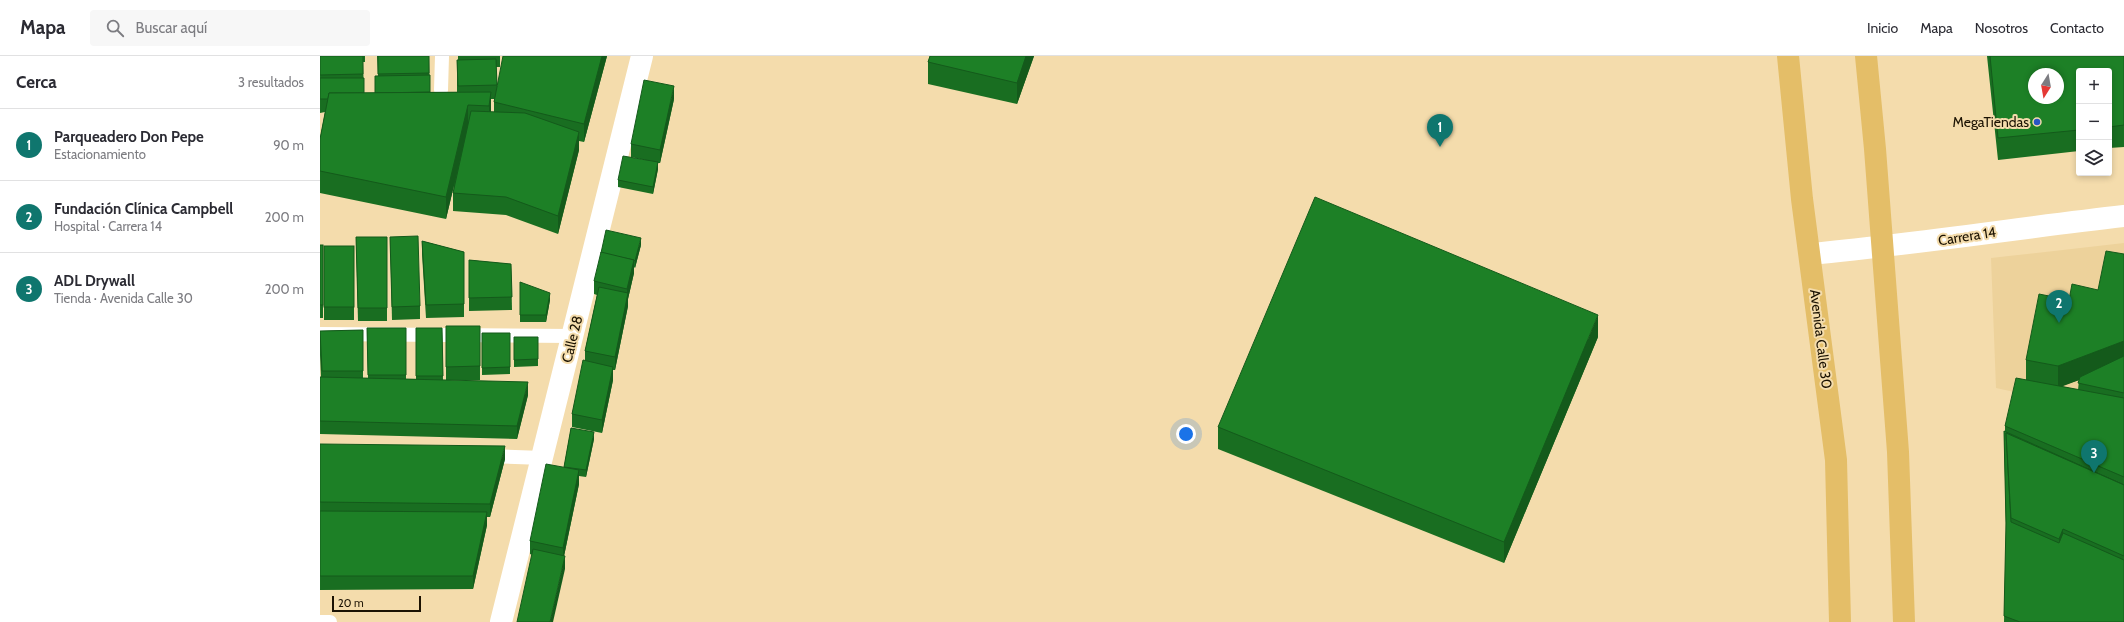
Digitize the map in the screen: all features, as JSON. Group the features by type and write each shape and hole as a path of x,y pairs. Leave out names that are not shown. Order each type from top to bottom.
{"highway":[{"name":"Avenida Calle 30","path":"1788,56 1802,199 1836,460 1840,622"},
{"path":"1866,56 1898,452 1904,622"}],"street":[{"name":"Calle 28","path":"501,622 642,56"},
{"name":"Carrera 14","path":"1810,254 1882,247 1977,233 2124,216"}],"lane":[{"path":"442,56 442,90"},
{"path":"320,334 572,336"},
{"path":"471,455 543,458"},
{"path":"320,622 330,622"}],"shaded area":[{"path":"2124,243 2124,416 1996,388 1991,258"}],"building":[{"path":"320,56 363,56 363,74 320,75"},
{"path":"378,56 429,56 429,73 378,74"},
{"path":"503,56 602,56 584,124 494,102"},
{"path":"930,56 1026,56 1017,83 928,62"},
{"name":"MegaTiendas","path":"1990,56 2124,56 2124,125 2112,127 2112,68 2076,68 2076,130 1998,138"},
{"path":"496,59 497,85 458,86 457,60"},
{"path":"430,75 430,92 375,93 375,76"},
{"path":"320,78 364,78 364,93 329,93 328,99 320,99"},
{"path":"644,80 674,86 660,150 631,144"},
{"path":"491,92 489,106 468,105 446,197 320,171 320,139 329,93"},
{"path":"471,111 525,113 579,132 558,216 506,197 453,193"},
{"path":"623,156 658,162 653,187 618,180"},
{"path":"1315,197 1598,315 1504,542 1218,427"},
{"path":"606,230 641,238 635,261 601,253"},
{"path":"418,236 420,306 392,307 390,237"},
{"path":"356,237 387,237 387,308 358,308"},
{"path":"422,241 464,252 464,304 426,305"},
{"path":"320,245 323,245 323,305 320,305"},
{"path":"324,246 354,246 354,307 324,307"},
{"path":"2106,251 2124,254 2124,341 2058,366 2026,360 2039,294 2069,300 2072,284 2098,290"},
{"path":"601,252 634,260 627,289 594,281"},
{"path":"469,260 511,264 512,297 469,298"},
{"path":"520,282 550,293 546,315 520,315"},
{"path":"599,287 628,293 615,357 585,351"},
{"path":"446,326 480,326 480,366 446,367"},
{"path":"367,328 406,328 406,375 368,375"},
{"path":"416,328 442,328 443,376 416,376"},
{"path":"363,330 363,371 322,371 320,331"},
{"path":"482,333 510,333 510,367 482,368"},
{"path":"514,337 538,337 538,359 514,360"},
{"path":"2124,356 2124,393 2078,383 2080,377"},
{"path":"583,360 613,367 602,420 572,414"},
{"path":"320,377 528,382 517,426 320,421"},
{"path":"2016,378 2124,398 2124,477 2005,426"},
{"path":"571,428 594,432 586,470 564,467"},
{"path":"2004,431 2124,485 2006,433 2011,522 2059,543 2063,533 2124,560 2124,622 2020,622 2004,616 2006,523"},
{"path":"2006,433 2124,485 2124,556 2063,529 2059,539 2011,518"},
{"path":"320,444 505,446 490,504 320,502"},
{"path":"546,464 579,470 563,548 530,541"},
{"path":"320,511 487,512 473,576 320,576"},
{"path":"533,549 565,556 550,622 517,622"}],"place":[{"name":"MegaTiendas","path":"2037,122"},
{"name":"Parqueadero Don Pepe","path":"1440,147"},
{"name":"Fundación Clínica Campbell","path":"2059,323"},
{"name":"ADL Drywall","path":"2094,473"}]}
